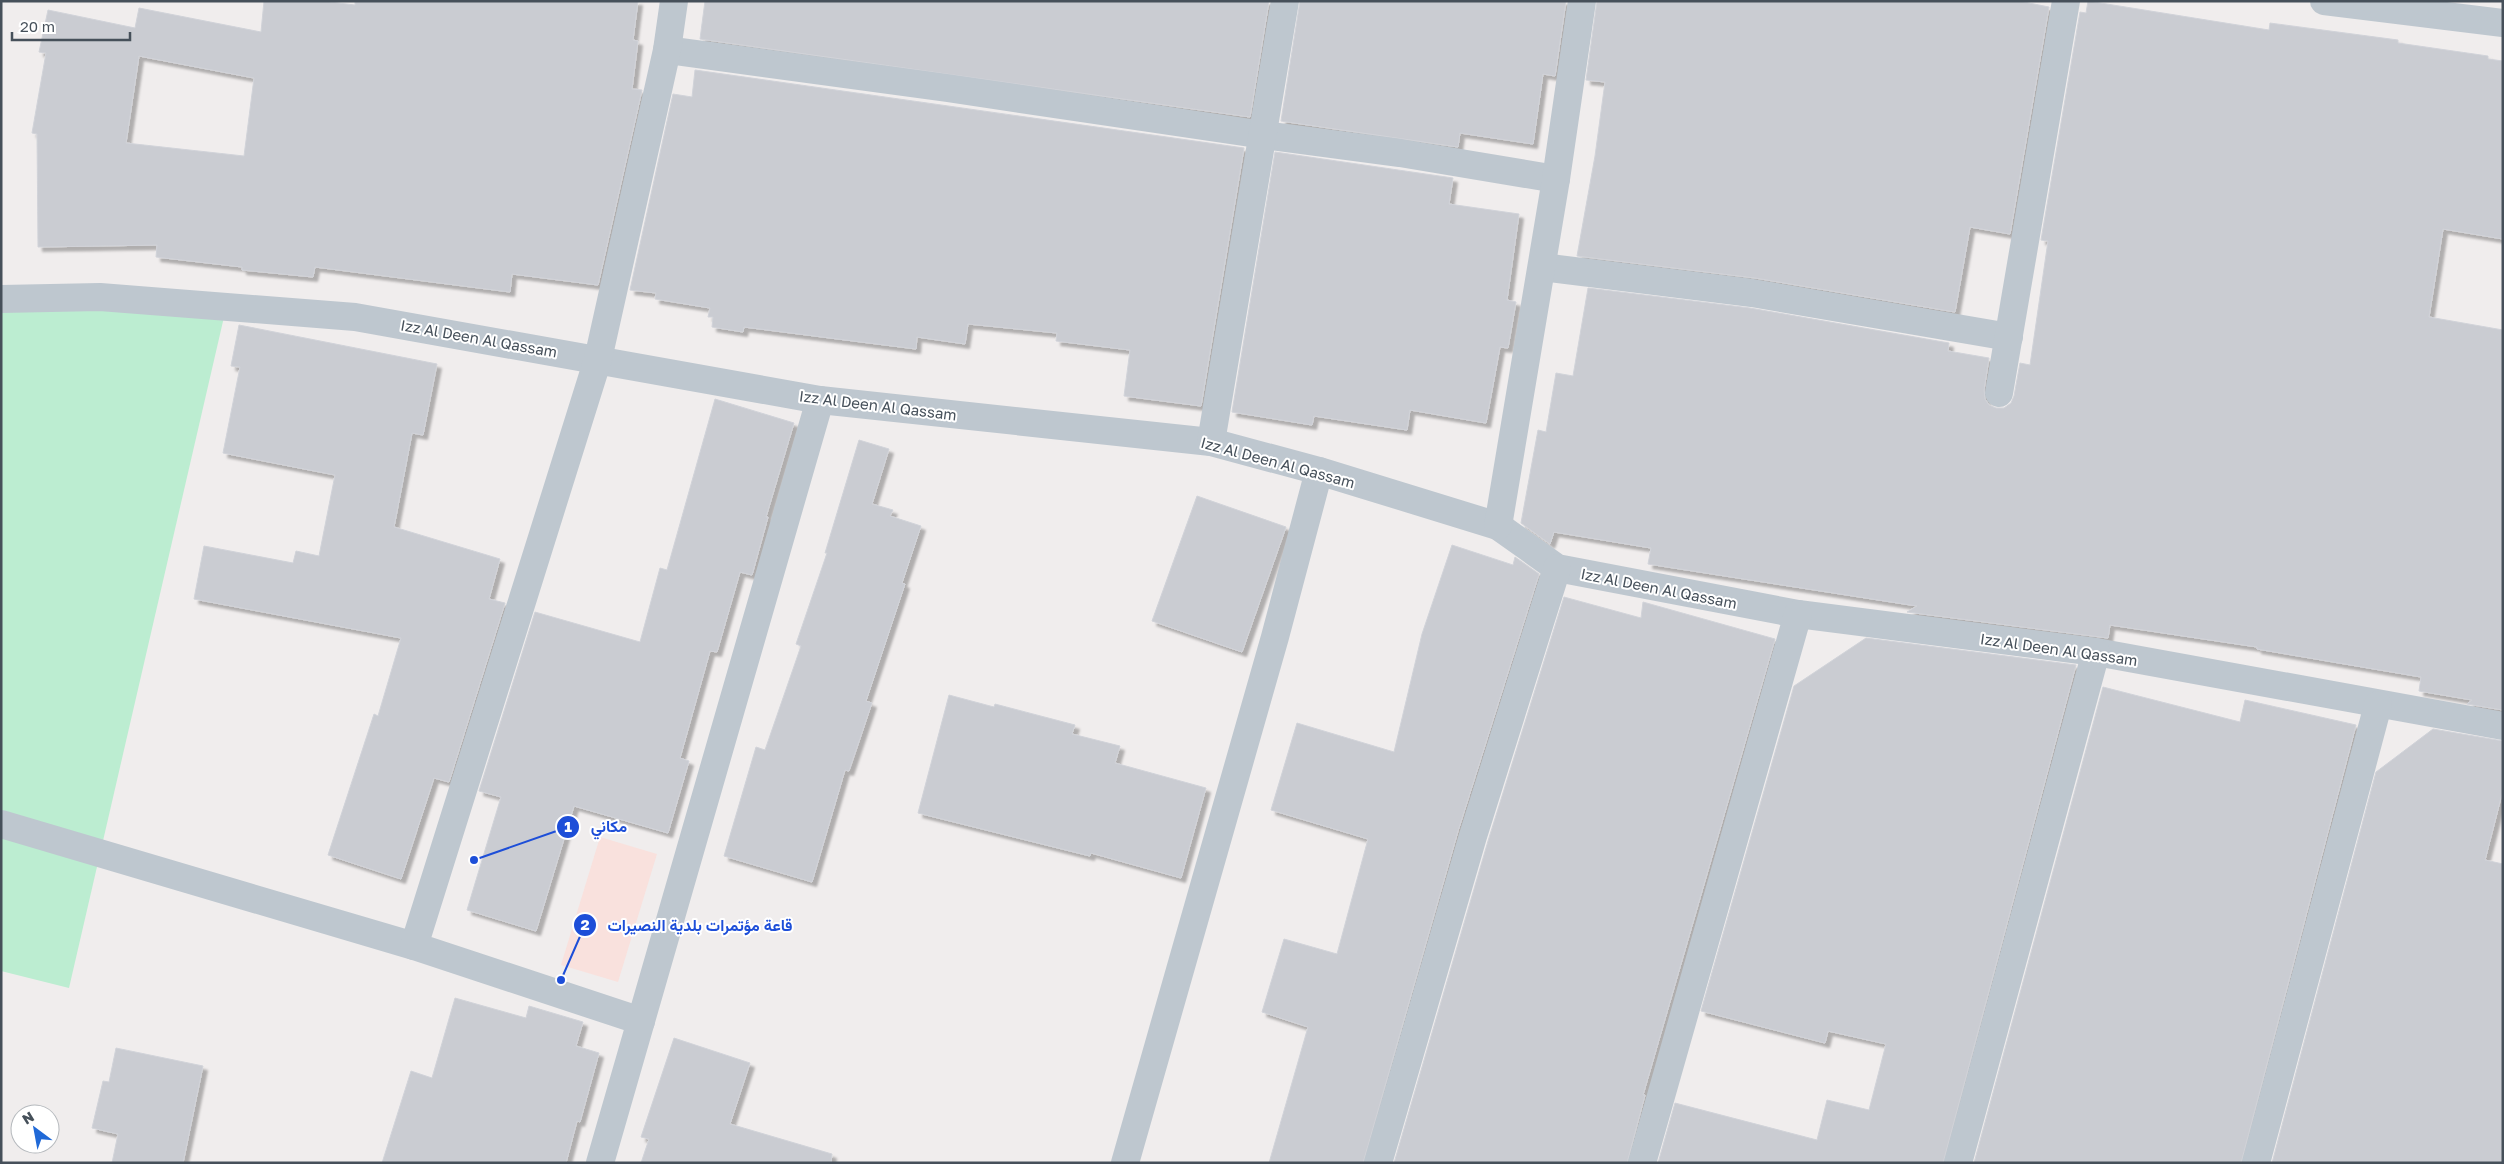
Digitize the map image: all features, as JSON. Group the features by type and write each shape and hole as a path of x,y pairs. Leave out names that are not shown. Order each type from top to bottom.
{"street":[{"path":"414,946 598,359 668,50 674,1"},
{"path":"1211,442 1264,136 1285,1"},
{"path":"1498,526 1542,267 1582,1"},
{"path":"1999,393 2066,1"},
{"path":"2324,1 2503,23"},
{"path":"668,50 947,88 1264,136 1400,153 1556,179"},
{"path":"1542,267 1752,293 2009,337"},
{"name":"Izz Al Deen Al Qassam","path":"1,299 100,297 355,317 820,400 1211,442 1319,471 1498,526 1557,568 1798,614 2096,652 2503,726"},
{"path":"600,1163 820,400"},
{"path":"1125,1163 1140,1119 1319,471"},
{"path":"1378,1163 1473,836 1557,568"},
{"path":"1642,1163 1798,614"},
{"path":"1958,1163 2096,652"},
{"path":"2256,1163 2378,704"},
{"path":"1,824 414,946 641,1021"}],"shaded area":[{"path":"600,837 657,854 618,982 561,965"}],"green space":[{"path":"1,299 227,304 69,988 1,971"}],"building":[{"path":"264,1 322,1 355,5 355,1 638,1 633,40 638,41 632,89 642,90 598,285 512,274 510,292 315,267 313,277 242,270 242,267 156,257 157,245 38,247 37,134 32,133 46,53 39,52 48,10 135,28 139,8 261,32","holes":["139,56 254,78 244,156 126,143"]},
{"path":"705,1 1269,1 1250,117 700,39"},
{"path":"1300,1 1566,1 1555,76 1543,74 1533,144 1460,133 1458,147 1281,121"},
{"path":"1597,1 2019,1 2049,7 2010,234 1970,227 1955,312 1755,278 1577,256 1595,156 1605,82 1586,80"},
{"path":"2088,1 2269,30 2270,23 2398,40 2398,43 2488,56 2488,59 2503,61 2503,239 2443,229 2429,317 2503,330 2503,710 2467,704 2472,700 2419,691 2421,677 2257,649 2257,647 2110,625 2108,638 1907,612 1917,606 1648,564 1651,548 1554,532 1550,544 1521,523 1538,430 1546,432 1556,373 1573,376 1588,288 1750,308 1949,343 1948,351 1989,358 1984,390 1985,399 1989,405 1996,408 2004,408 2011,403 2020,363 2030,365 2048,241 2041,240 2080,12 2086,13"},
{"path":"695,70 1244,148 1201,406 1124,396 1130,350 1056,341 1057,333 968,324 965,344 917,337 916,349 744,327 743,332 712,327 713,317 708,317 710,308 655,299 656,293 630,290 673,94 692,97"},
{"path":"1275,152 1453,178 1449,204 1519,214 1507,300 1516,302 1508,348 1500,347 1486,423 1410,410 1407,430 1314,416 1312,425 1232,412"},
{"path":"239,325 437,364 423,435 412,433 394,527 500,559 489,599 505,603 449,782 434,778 401,879 328,855 374,714 378,716 401,638 194,599 204,546 293,563 296,551 319,556 335,475 223,453 240,367 231,366"},
{"path":"715,399 794,423 766,517 768,517 752,575 740,572 717,652 710,651 680,758 689,761 668,833 574,806 536,931 467,910 501,797 479,791 535,612 640,642 660,568 667,570"},
{"path":"859,440 889,449 872,504 893,510 890,516 921,526 902,583 905,584 866,701 872,703 849,771 845,770 812,882 724,856 756,747 765,750 801,646 796,644 827,553 825,553"},
{"path":"1197,496 1286,527 1242,652 1152,621"},
{"path":"1452,545 1513,565 1515,557 1539,574 1458,831 1363,1163 1269,1163 1308,1027 1262,1012 1284,939 1337,954 1368,839 1271,810 1297,723 1394,752 1422,634"},
{"path":"1564,597 1641,618 1643,602 1775,639 1643,1095 1645,1095 1627,1163 1394,1163 1488,841"},
{"path":"1866,638 2076,665 1943,1163 1658,1163 1675,1103 1817,1140 1827,1100 1869,1110 1886,1044 1828,1031 1825,1043 1701,1011 1794,686"},
{"path":"2103,687 2240,722 2245,700 2356,725 2241,1163 1974,1163"},
{"path":"949,695 994,707 995,704 1075,725 1072,734 1120,746 1115,763 1206,788 1181,878 1091,853 1090,856 918,813"},
{"path":"2433,729 2503,741 2503,790 2485,860 2503,864 2503,1163 2272,1163 2376,772"},
{"path":"455,998 526,1018 529,1006 583,1022 576,1046 599,1053 580,1122 577,1121 566,1163 382,1163 411,1071 432,1078"},
{"path":"674,1038 750,1063 730,1124 832,1154 831,1163 641,1163 649,1139 641,1137"},
{"path":"116,1048 203,1066 183,1163 112,1163 118,1134 92,1128 103,1081 109,1082"}],"place":[{"name":"مكاني","path":"474,860"},
{"name":"قاعة مؤتمرات بلدية النصيرات","path":"561,980"}]}
